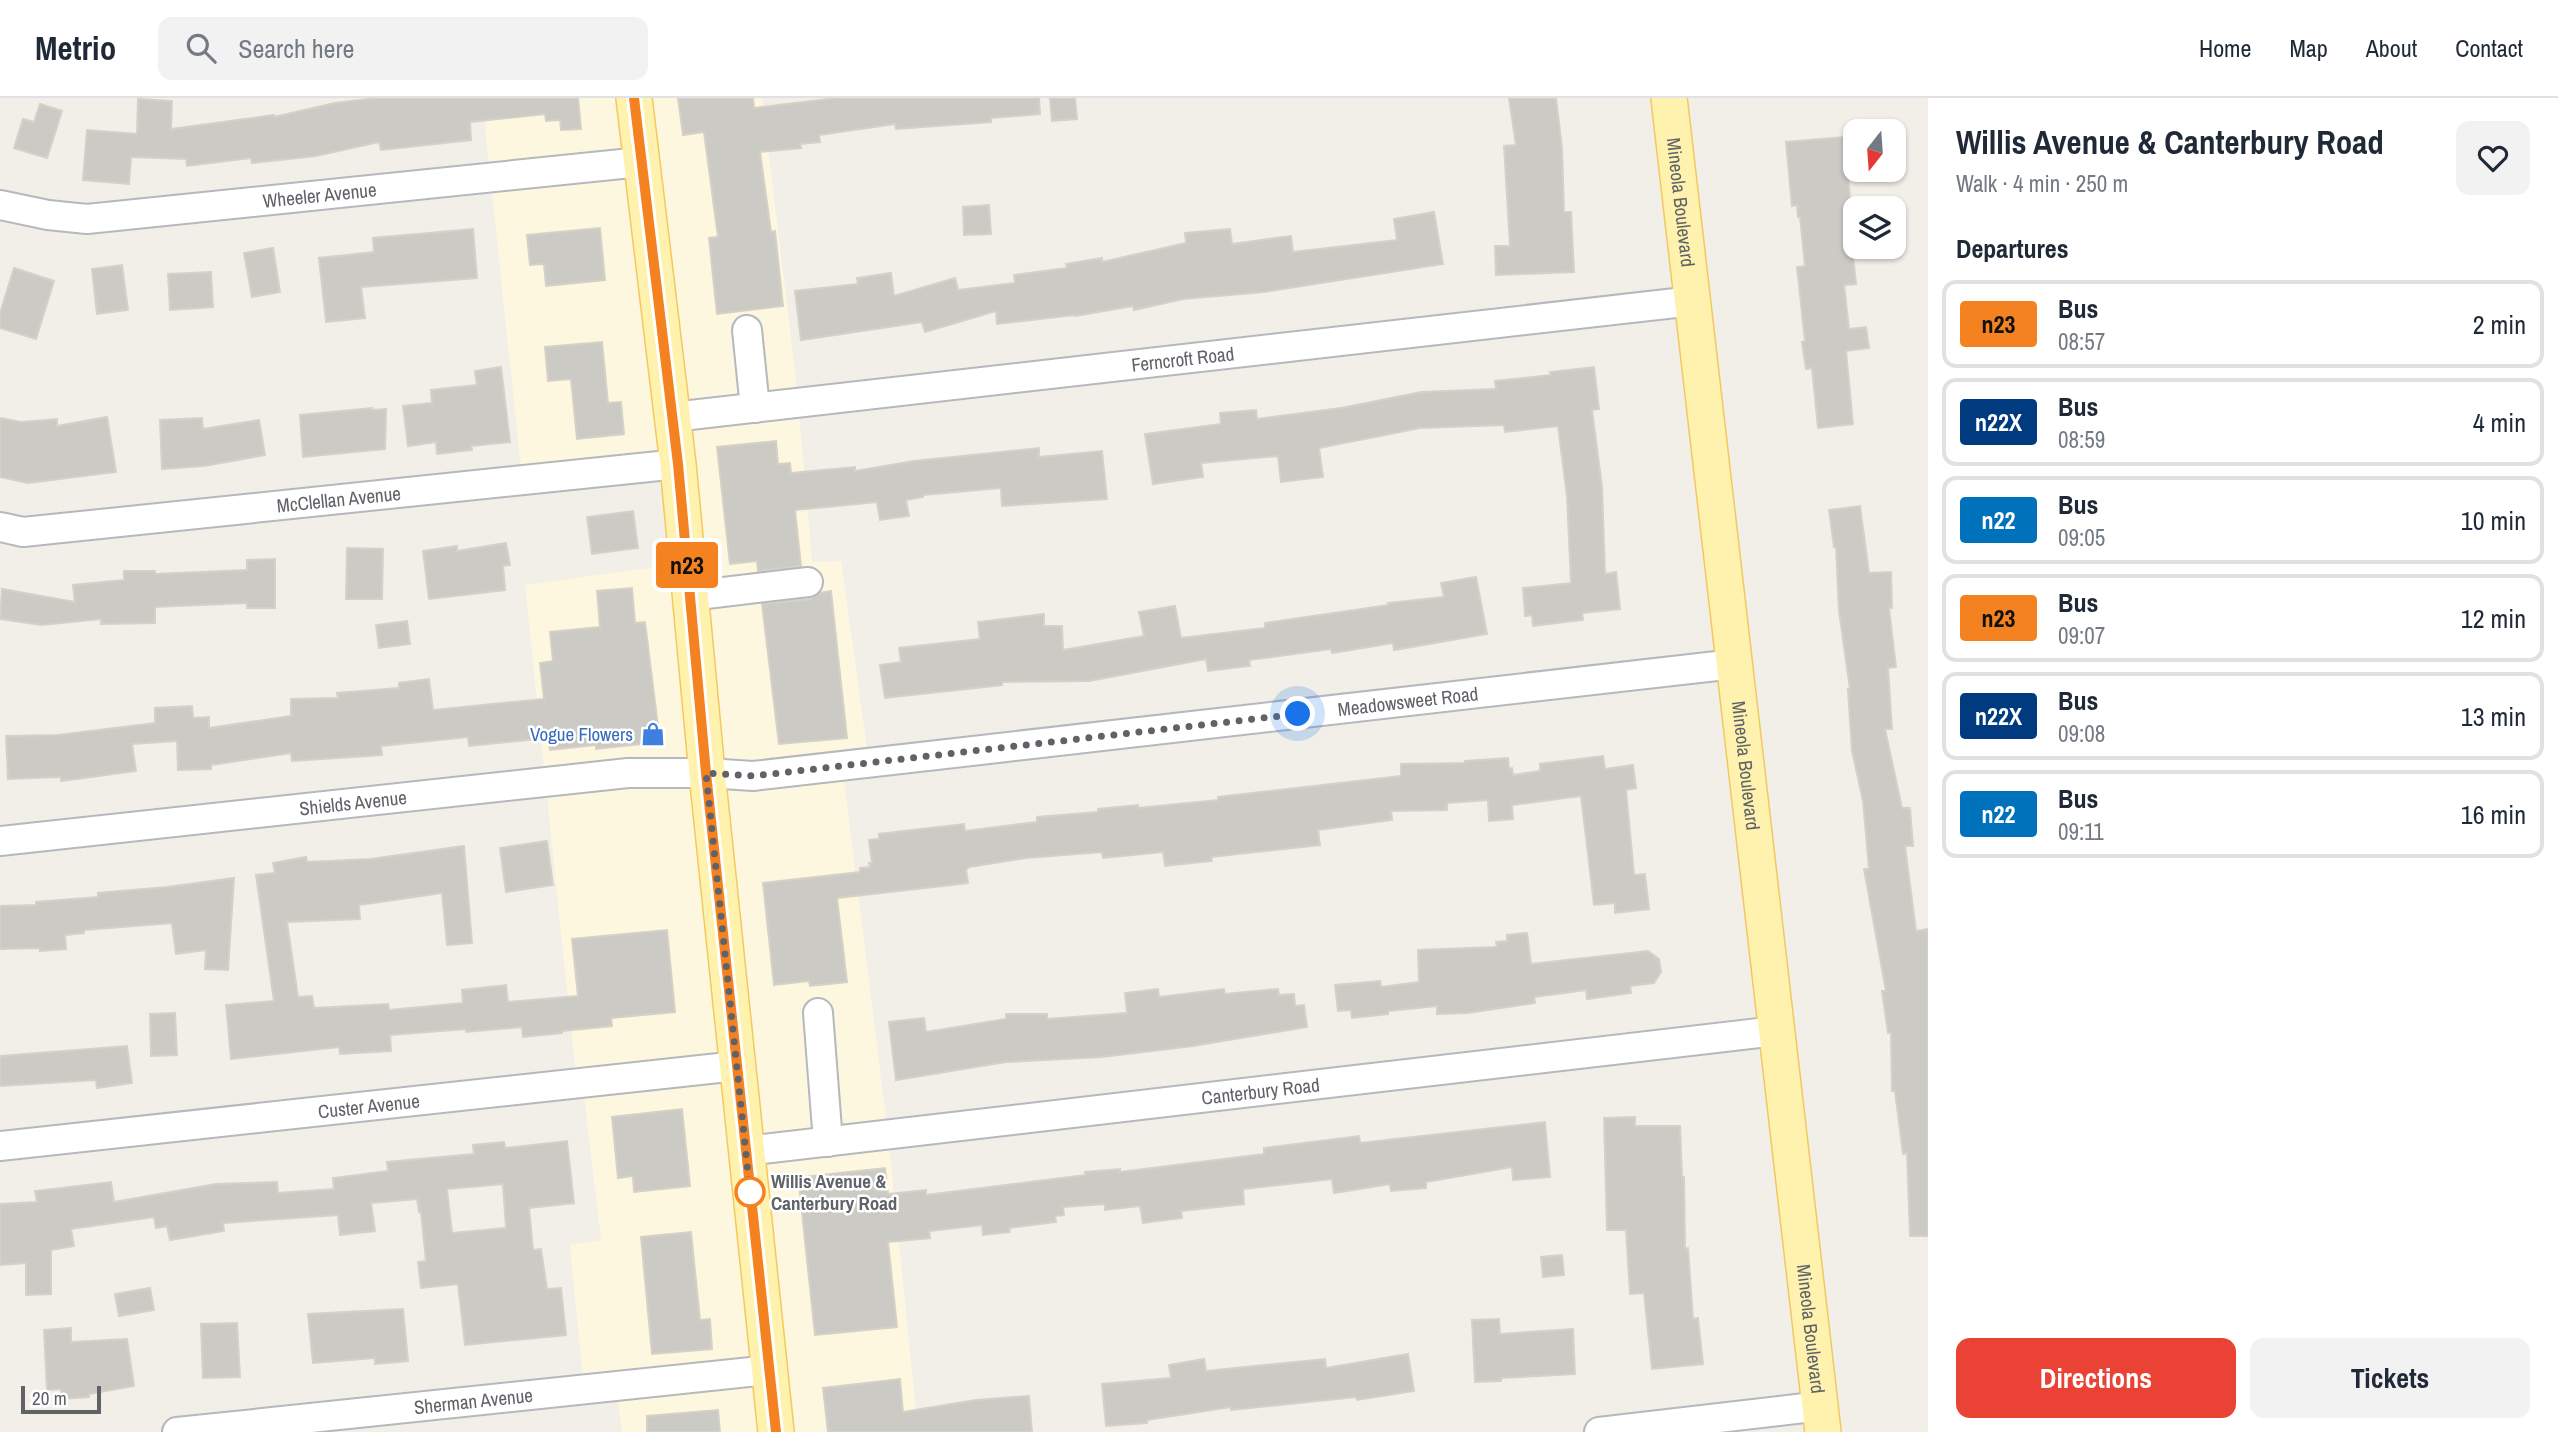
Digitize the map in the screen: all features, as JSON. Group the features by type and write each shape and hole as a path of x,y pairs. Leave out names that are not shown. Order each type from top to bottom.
{"main road":[{"path":"634,98 673,417 706,773 776,1432"},
{"name":"Mineola Boulevard","path":"1669,98 1822,1419"}],"street":[{"name":"Wheeler Avenue","path":"0,205 48,215 87,219 642,162"},
{"name":"Ferncroft Road","path":"673,417 1693,301"},
{"path":"747,330 755,408"},
{"name":"McClellan Avenue","path":"0,527 23,532 678,464"},
{"path":"690,596 808,582"},
{"name":"Meadowsweet Road","path":"706,773 753,776 1734,664"},
{"name":"Shields Avenue","path":"0,841 628,773 706,773"},
{"path":"818,1013 828,1142"},
{"name":"Canterbury Road","path":"746,1152 1776,1031"},
{"name":"Custer Avenue","path":"0,1146 737,1066"},
{"name":"Sherman Avenue","path":"177,1432 769,1370"},
{"path":"1599,1432 1822,1419"}],"shaded area":[{"path":"482,98 762,98 796,379 812,562 841,561 869,763 842,766 888,1135 918,1432 622,1432 616,1385 584,1389 570,1245 601,1240 583,1087 577,1086 525,585 686,563 677,466 522,478"}],"building":[{"path":"376,98 578,98 581,129 561,130 560,120 546,121 545,114 470,122 471,140 381,150 379,142 316,156 252,163 251,158 187,166 186,159 131,157 129,184 83,180 87,130 137,134 138,99 172,101 171,129 274,117 335,103"},
{"path":"678,98 753,98 754,108 836,98 1039,98 1040,114 991,118 991,122 896,129 895,124 819,135 820,142 800,144 801,148 760,152 771,232 775,231 783,306 717,314 709,238 718,237 704,132 683,135"},
{"path":"1050,98 1075,98 1077,119 1052,121"},
{"path":"1509,98 1556,98 1562,148 1564,212 1571,212 1574,272 1496,275 1495,246 1510,246 1504,146 1516,145"},
{"path":"40,104 62,111 47,158 14,148 23,119 34,122"},
{"path":"1843,137 1843,182 1848,182 1850,196 1843,196 1843,259 1853,259 1856,284 1844,285 1849,329 1866,327 1869,348 1846,351 1853,424 1818,428 1812,368 1806,369 1802,342 1805,341 1797,267 1805,266 1800,217 1797,205 1792,206 1786,142"},
{"path":"989,205 991,234 964,235 963,207"},
{"path":"1434,212 1443,264 1264,292 1183,299 1134,310 1133,306 1075,316 997,324 996,311 925,332 922,322 801,340 795,291 858,284 857,278 891,273 894,296 955,278 958,290 1015,283 1014,275 1067,268 1066,264 1102,258 1102,262 1186,243 1185,233 1230,229 1232,244 1291,236 1293,252 1397,240 1394,219"},
{"path":"600,228 605,280 546,286 544,264 530,265 527,235"},
{"path":"473,229 477,278 361,287 365,318 326,322 319,258 374,252 373,238"},
{"path":"273,248 280,292 252,297 244,253"},
{"path":"122,265 128,310 97,314 92,269"},
{"path":"14,268 54,281 36,339 0,328 0,313"},
{"path":"211,272 213,307 170,310 168,274"},
{"path":"602,342 608,403 621,402 624,434 577,439 571,379 548,381 545,347"},
{"path":"501,367 510,442 471,446 472,450 437,454 436,442 408,446 403,406 432,403 431,390 477,385 475,371"},
{"path":"1594,367 1599,409 1592,410 1602,487 1605,574 1616,572 1620,609 1582,613 1583,620 1533,626 1532,615 1525,616 1523,588 1571,583 1567,496 1558,426 1505,432 1504,425 1420,428 1319,448 1323,477 1281,482 1278,456 1201,463 1203,477 1153,484 1145,434 1221,424 1220,413 1256,410 1257,419 1341,408 1421,392 1496,389 1495,381"},
{"path":"386,409 385,449 303,457 300,415"},
{"path":"107,417 116,472 28,483 0,477 0,418 21,422 57,419 57,426"},
{"path":"202,418 203,429 259,420 265,455 204,466 162,469 160,420"},
{"path":"776,441 778,464 790,463 791,473 855,467 855,471 914,461 1039,448 1039,457 1102,451 1107,499 1002,506 1001,488 923,495 906,500 909,516 880,520 877,502 795,510 801,566 758,571 757,561 730,564 717,447"},
{"path":"1860,506 1869,573 1891,572 1892,608 1889,608 1896,667 1888,668 1892,729 1885,729 1902,808 1910,808 1913,846 1905,846 1916,931 1928,929 1928,1236 1910,1236 1907,1153 1903,1154 1895,1091 1892,1091 1891,1033 1888,1033 1882,991 1886,991 1864,869 1869,869 1863,801 1852,751 1850,689 1839,611 1836,547 1829,510"},
{"path":"633,511 638,548 592,554 587,517"},
{"path":"506,543 510,565 503,566 505,590 429,599 423,551 457,546 457,551"},
{"path":"347,548 383,549 382,599 346,599"},
{"path":"275,559 275,608 247,608 247,603 155,607 155,623 101,624 101,619 41,625 0,619 2,589 75,602 73,585 124,580 124,571 155,571 155,574 247,570 247,560"},
{"path":"1476,577 1487,634 1394,650 1393,643 1332,653 1331,649 1249,660 1250,666 1208,671 1206,659 1089,681 1002,682 1002,685 885,698 880,665 901,662 899,648 980,639 978,622 1044,614 1044,626 1062,626 1063,650 1144,636 1139,612 1175,606 1181,638 1265,628 1265,623 1389,605 1388,603 1444,597 1441,583"},
{"path":"632,588 635,623 645,622 660,742 596,749 596,745 550,750 548,738 469,746 468,737 381,746 382,755 292,761 291,753 211,765 211,769 178,770 177,741 132,744 136,771 61,781 61,777 8,779 6,736 58,735 155,723 155,708 192,706 193,718 209,717 209,728 291,716 291,699 338,698 337,693 399,688 399,683 429,679 433,710 544,699 540,663 553,661 550,632 600,627 597,591"},
{"path":"831,591 847,738 779,744 762,604 810,599"},
{"path":"407,621 410,644 379,648 376,625"},
{"path":"1603,756 1605,769 1633,765 1636,788 1626,790 1634,875 1645,874 1649,909 1615,913 1615,903 1594,905 1581,796 1512,805 1513,819 1489,821 1488,800 1447,803 1447,810 1391,811 1392,820 1318,830 1320,845 1211,857 1212,861 1165,866 1163,852 1103,858 1102,852 1026,858 969,867 966,870 968,883 837,898 847,982 810,986 809,981 774,985 763,883 860,872 860,868 870,867 869,863 872,863 869,840 879,839 879,834 964,824 965,831 1037,822 1037,817 1098,812 1098,809 1218,800 1218,797 1401,776 1401,764 1465,763 1508,758 1509,769 1512,768 1513,775 1540,771 1540,764"},
{"path":"547,841 553,885 506,892 500,848"},
{"path":"464,846 472,943 447,945 442,893 359,905 360,919 287,922 298,997 312,996 314,1008 388,1004 389,1010 463,1003 462,990 506,985 508,1002 578,996 572,939 667,930 675,1012 611,1018 612,1026 562,1033 523,1037 522,1027 466,1032 466,1029 390,1035 391,1051 340,1054 339,1047 231,1059 226,1005 274,1001 256,875 275,873 273,863 306,857 307,862 371,859"},
{"path":"234,878 228,970 205,969 206,950 176,954 172,923 84,930 84,933 65,935 66,949 0,949 0,906 36,905 36,902 98,897 98,893"},
{"path":"1527,933 1531,964 1648,951 1659,959 1661,972 1654,983 1630,986 1631,993 1587,999 1586,990 1534,997 1535,1003 1468,1013 1437,1014 1437,1006 1352,1018 1351,1010 1338,1011 1335,985 1380,981 1381,987 1419,982 1418,950 1497,947 1496,942 1507,941 1507,935"},
{"path":"1158,989 1159,997 1224,989 1225,994 1278,989 1279,995 1294,994 1295,1006 1304,1005 1307,1027 1193,1046 1102,1057 1006,1062 896,1080 889,1022 924,1018 926,1032 1006,1019 1006,1014 1047,1014 1047,1019 1127,1013 1125,993"},
{"path":"175,1013 177,1055 151,1056 150,1014"},
{"path":"127,1046 132,1083 97,1088 96,1080 0,1086 0,1056"},
{"path":"682,1109 690,1186 634,1192 633,1176 618,1178 612,1117"},
{"path":"1635,1117 1635,1126 1680,1126 1685,1249 1688,1248 1693,1319 1698,1318 1703,1364 1652,1369 1644,1293 1630,1294 1626,1230 1607,1230 1604,1118"},
{"path":"1545,1122 1550,1177 1513,1180 1512,1167 1426,1182 1426,1188 1391,1191 1390,1184 1334,1193 1332,1179 1243,1189 1244,1204 1181,1211 1182,1218 1143,1223 1140,1206 1105,1210 1105,1204 1063,1207 1064,1215 1055,1216 1056,1222 1009,1228 1010,1232 983,1235 982,1225 929,1231 930,1238 888,1242 897,1327 815,1335 799,1184 803,1177 885,1168 888,1194 926,1190 926,1195 1086,1175 1085,1172 1120,1169 1120,1172 1264,1154 1264,1148 1359,1136 1360,1143"},
{"path":"567,1141 574,1203 529,1208 533,1250 541,1249 547,1289 561,1288 566,1335 465,1345 458,1284 421,1288 418,1262 426,1261 417,1199 371,1203 375,1231 340,1235 338,1215 223,1223 224,1231 170,1240 167,1226 156,1228 154,1217 71,1229 74,1246 51,1250 51,1294 26,1295 26,1263 0,1265 0,1204 37,1202 35,1191 111,1182 114,1202 216,1184 277,1182 278,1193 334,1189 333,1178 388,1171 387,1162 474,1154 473,1145 504,1142 505,1148","holes":["503,1184 506,1228 452,1233 447,1189"]},
{"path":"691,1232 700,1320 710,1319 712,1349 652,1354 641,1237"},
{"path":"1562,1255 1564,1275 1543,1277 1541,1257"},
{"path":"150,1288 154,1310 119,1316 115,1294"},
{"path":"403,1309 408,1361 375,1364 375,1358 313,1363 308,1314"},
{"path":"1499,1319 1500,1334 1573,1329 1575,1374 1475,1382 1472,1320"},
{"path":"237,1323 240,1377 203,1378 201,1324"},
{"path":"71,1328 71,1342 127,1339 134,1386 89,1394 89,1397 61,1399 61,1389 47,1390 44,1330"},
{"path":"1408,1354 1414,1391 1357,1400 1356,1397 1231,1410 1231,1407 1147,1420 1147,1423 1106,1426 1102,1384 1171,1378 1169,1365 1204,1359 1206,1371 1325,1359 1326,1368"},
{"path":"900,1379 903,1412 976,1400 1029,1396 1032,1432 828,1432 823,1388"},
{"path":"718,1410 720,1432 647,1432 647,1416"}],"bus line":[{"name":"n23","path":"634,98 673,417 706,773 776,1432"}],"place":[{"name":"Vogue Flowers","path":"653,734"},
{"name":"Willis Avenue & Canterbury Road","path":"750,1192"}],"route":[{"path":"750,1192 706,773 753,776 1298,714"}]}
